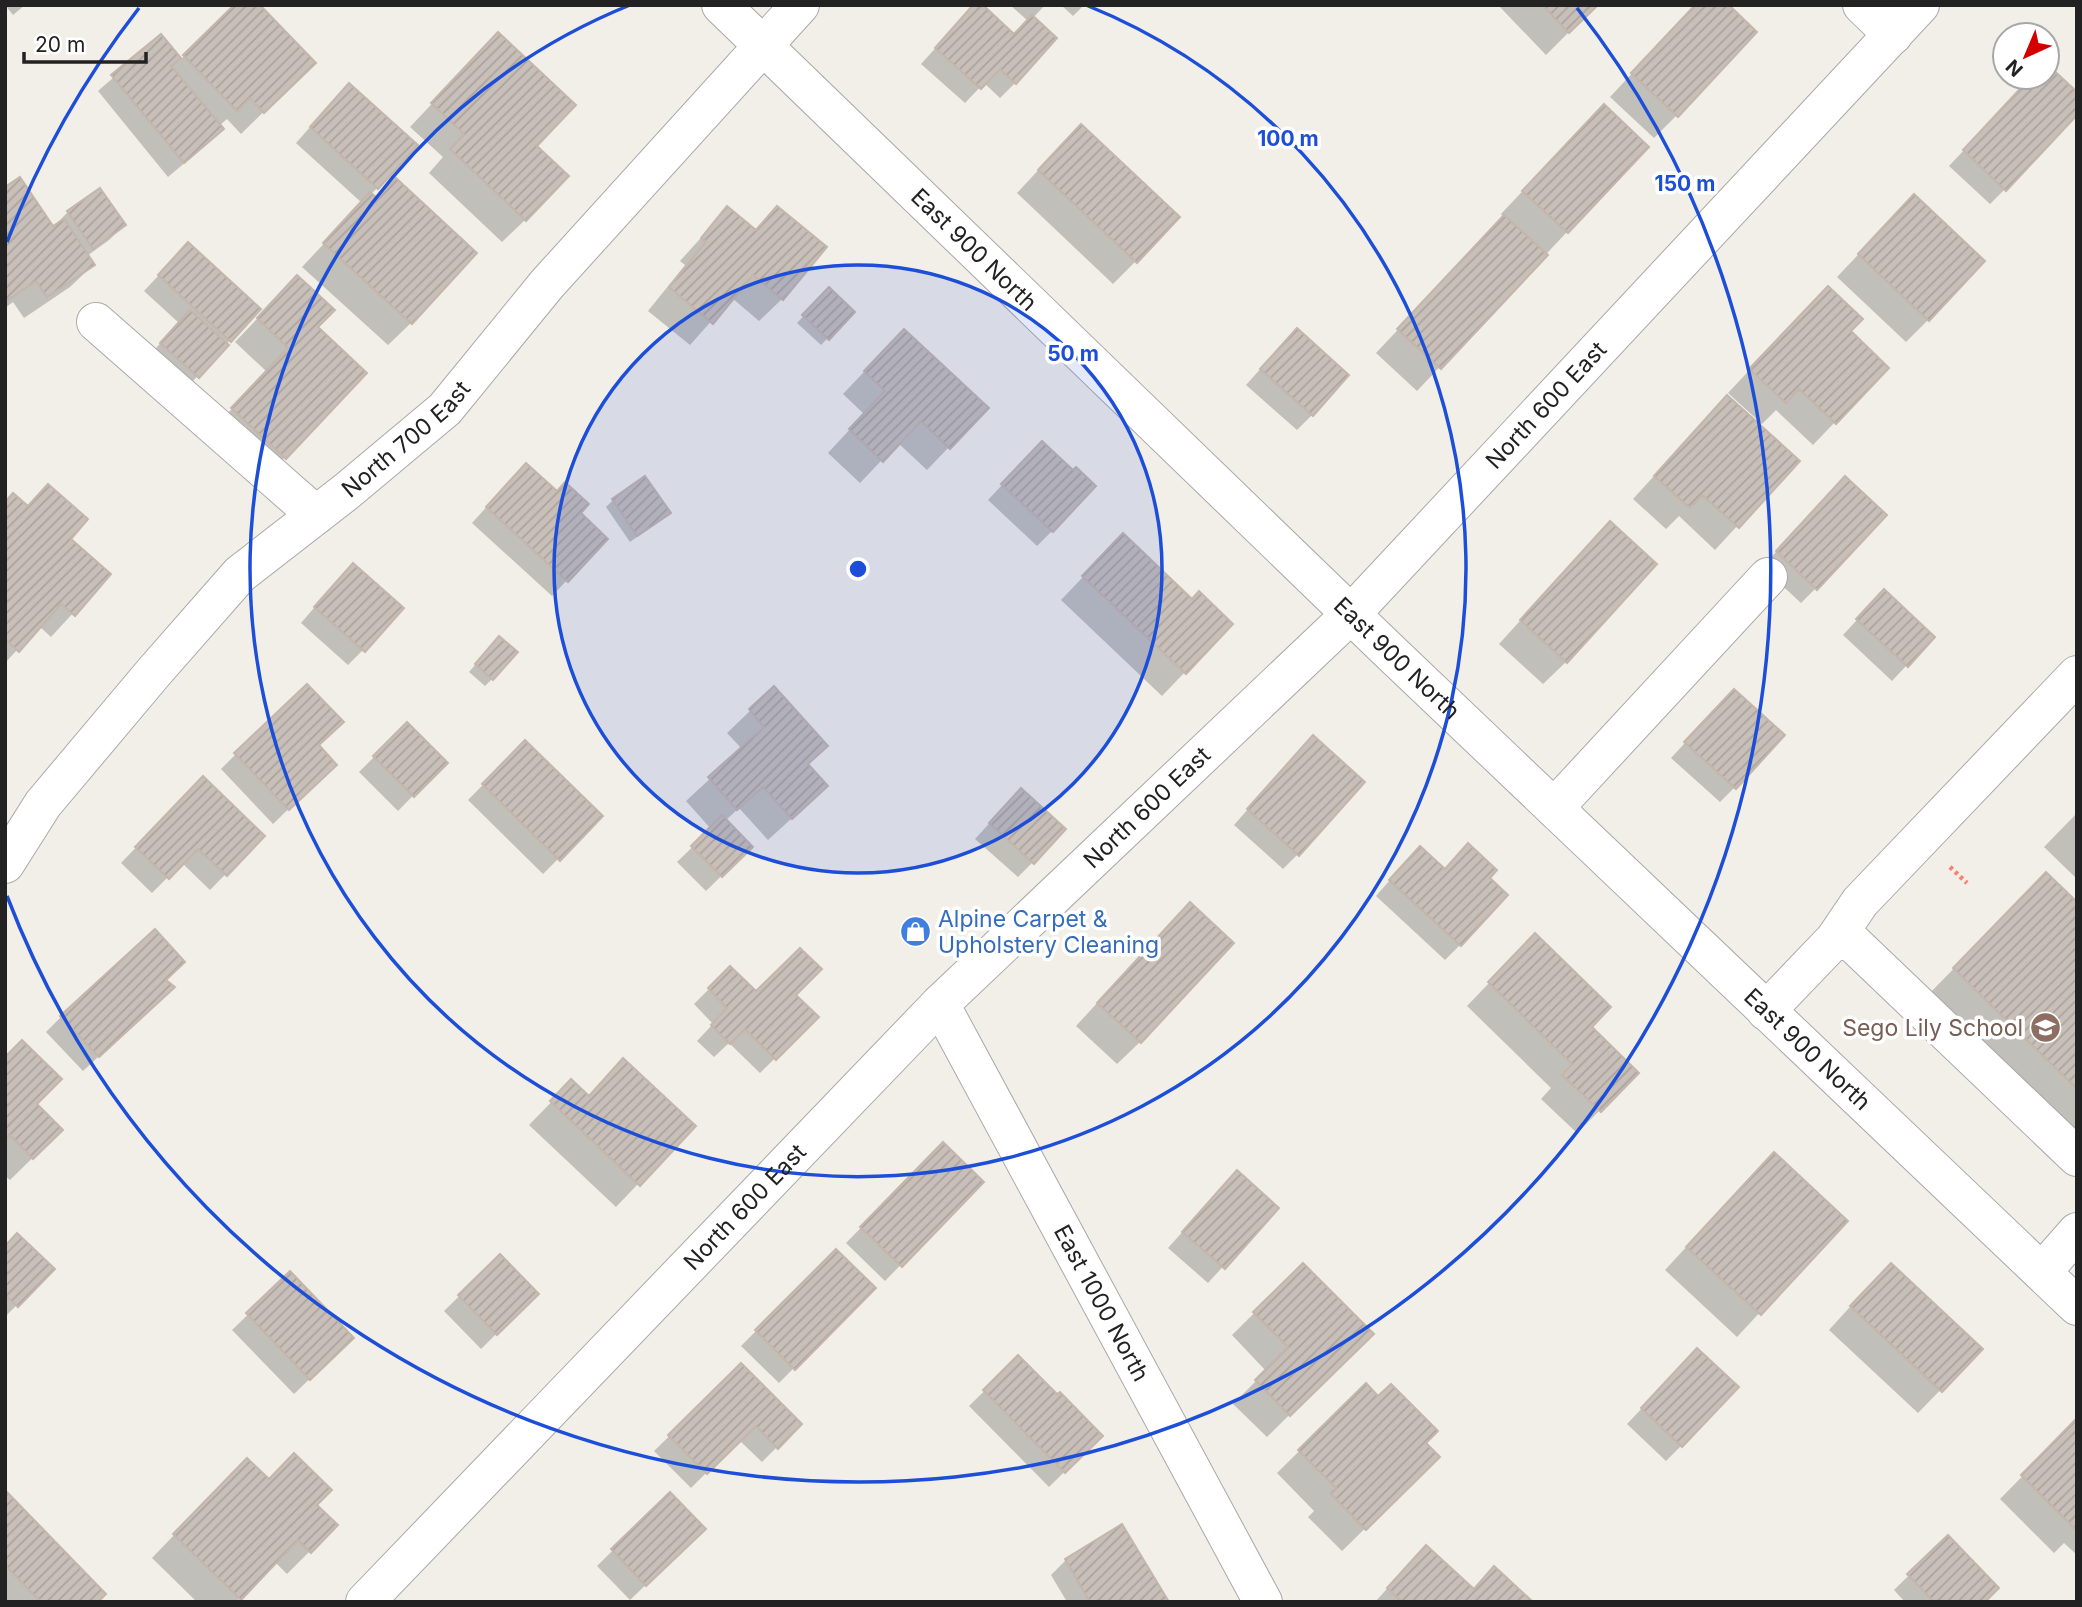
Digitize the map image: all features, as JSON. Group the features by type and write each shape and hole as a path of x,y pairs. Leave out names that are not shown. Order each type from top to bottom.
{"street":[{"name":"East 900 North","path":"722,5 1351,614 2077,1306"},
{"name":"North 700 East","path":"5,864 43,804 154,671 240,574 445,409 547,284 800,5"},
{"path":"1862,5 1893,35"},
{"name":"North 600 East","path":"365,1602 940,1004 1351,614 1920,5"},
{"path":"96,322 316,515"},
{"path":"1554,808 1768,577"},
{"path":"1766,1011 1835,939 1860,902 2077,675"},
{"path":"1835,939 1853,943 2077,1157"},
{"name":"East 1000 North","path":"940,1004 1263,1602"},
{"path":"2042,1272 2077,1232"}],"building":[{"path":"234,5 260,5 316,63 264,113 250,98 237,111 183,55"},
{"path":"973,5 983,5 1014,34 1032,15 1057,38 1016,84 1000,69 981,89 935,48"},
{"path":"1542,5 1598,5 1569,33"},
{"path":"1695,5 1729,5 1757,32 1678,117 1631,73"},
{"path":"498,32 576,105 537,146 569,176 526,221 450,149 464,134 431,103"},
{"path":"161,34 181,58 171,66 224,129 184,163 111,75"},
{"path":"2061,77 2077,92 2077,115 2006,191 1963,150 2018,91 2061,91"},
{"path":"349,83 418,145 378,189 310,127"},
{"path":"1604,104 1649,147 1568,233 1522,191"},
{"path":"1081,124 1180,217 1137,263 1038,170"},
{"path":"20,177 53,226 64,219 95,265 47,297 36,281 5,302 5,187"},
{"path":"396,178 477,253 412,324 323,243 370,192 377,198"},
{"path":"100,188 126,225 93,249 67,211"},
{"path":"1914,194 1985,261 1929,321 1858,254"},
{"path":"727,206 756,230 777,206 827,247 783,300 753,275 713,324 669,287 706,242 701,238"},
{"path":"1504,215 1548,255 1441,369 1397,329"},
{"path":"188,242 261,309 231,342 158,275"},
{"path":"297,275 335,310 318,327 367,373 286,459 231,408 288,348 257,318"},
{"path":"1828,286 1863,319 1851,331 1889,368 1836,424 1799,389 1786,403 1749,369"},
{"path":"829,287 855,312 829,340 802,315"},
{"path":"190,310 229,345 199,378 160,343"},
{"path":"1297,328 1349,375 1313,416 1260,369"},
{"path":"904,329 989,408 950,449 921,421 883,462 849,429 885,391 864,371"},
{"path":"1727,395 1800,461 1739,528 1702,495 1690,508 1654,476"},
{"path":"1042,441 1073,470 1076,467 1096,486 1053,532 1001,484"},
{"path":"526,463 557,491 565,482 589,504 581,513 608,539 568,582 486,507"},
{"path":"645,476 671,513 637,536 612,499"},
{"path":"1845,476 1887,515 1817,590 1776,551"},
{"path":"48,484 88,519 71,539 111,574 75,616 61,604 19,652 5,639 5,502 13,493 28,506"},
{"path":"1610,521 1657,564 1567,663 1520,620"},
{"path":"1123,533 1192,599 1199,591 1233,624 1186,674 1082,576"},
{"path":"353,563 404,608 365,652 314,607"},
{"path":"1884,589 1935,637 1908,667 1856,619"},
{"path":"499,636 518,652 493,680 475,664"},
{"path":"307,684 344,722 319,745 337,765 289,810 234,753"},
{"path":"774,686 828,746 808,764 828,786 792,819 763,787 737,810 708,777 764,727 749,709"},
{"path":"1734,689 1785,735 1736,789 1684,742"},
{"path":"407,722 448,763 414,797 373,756"},
{"path":"1313,735 1365,782 1299,856 1247,809"},
{"path":"525,740 603,816 560,861 482,784"},
{"path":"203,776 265,836 227,876 198,849 169,879 135,847"},
{"path":"1021,788 1066,829 1034,864 989,823"},
{"path":"722,815 753,847 722,877 691,846"},
{"path":"1468,843 1497,870 1490,878 1508,895 1461,946 1389,880 1420,846 1445,869"},
{"name":"Sego Lily School","path":"2046,872 2077,902 2077,1089 1953,968"},
{"path":"1190,902 1234,943 1141,1043 1097,1003"},
{"path":"155,929 185,962 166,980 175,987 99,1057 60,1016"},
{"path":"1535,933 1611,1007 1592,1027 1639,1073 1601,1112 1562,1075 1572,1064 1488,982"},
{"path":"800,948 822,969 796,995 819,1017 776,1060 745,1029 730,1044 711,1025 727,1008 708,988 730,966 756,991"},
{"path":"22,1040 62,1079 37,1104 63,1130 33,1159 10,1135 5,1140 5,1057"},
{"path":"623,1058 696,1126 640,1186 550,1101 571,1079 589,1096"},
{"path":"943,1142 984,1182 902,1267 860,1227"},
{"path":"1774,1152 1848,1221 1761,1315 1686,1247"},
{"path":"1237,1170 1279,1208 1225,1269 1182,1232"},
{"path":"17,1233 55,1269 18,1307 5,1295 5,1246"},
{"path":"836,1249 876,1288 795,1370 755,1330"},
{"path":"500,1254 539,1294 497,1335 458,1295"},
{"path":"1303,1263 1374,1334 1290,1416 1255,1380 1288,1347 1253,1312"},
{"path":"1891,1263 1983,1349 1942,1392 1850,1306"},
{"path":"290,1271 354,1338 310,1380 246,1313"},
{"path":"1697,1348 1739,1387 1682,1447 1641,1408"},
{"path":"1018,1355 1057,1394 1060,1392 1103,1436 1065,1473 983,1390"},
{"path":"741,1363 802,1424 778,1449 756,1426 707,1474 668,1435"},
{"path":"1366,1383 1378,1396 1391,1384 1438,1431 1426,1443 1440,1457 1366,1530 1330,1493 1336,1488 1298,1450"},
{"path":"2077,1418 2077,1531 2021,1475"},
{"path":"294,1453 332,1490 317,1505 338,1525 311,1553 298,1540 241,1600 173,1534 247,1458 269,1479"},
{"path":"5,1490 106,1594 98,1602 41,1602 5,1565"},
{"path":"670,1492 706,1529 646,1586 611,1549"},
{"path":"1122,1524 1169,1602 1090,1602 1065,1559"},
{"path":"1948,1535 1999,1588 1985,1602 1934,1602 1907,1574"},
{"path":"1426,1545 1474,1589 1494,1566 1533,1602 1402,1602 1387,1588"}],"place":[{"name":"Alpine Carpet & Upholstery Cleaning","path":"915,932"},
{"name":"Sego Lily School","path":"2046,1028"}]}
